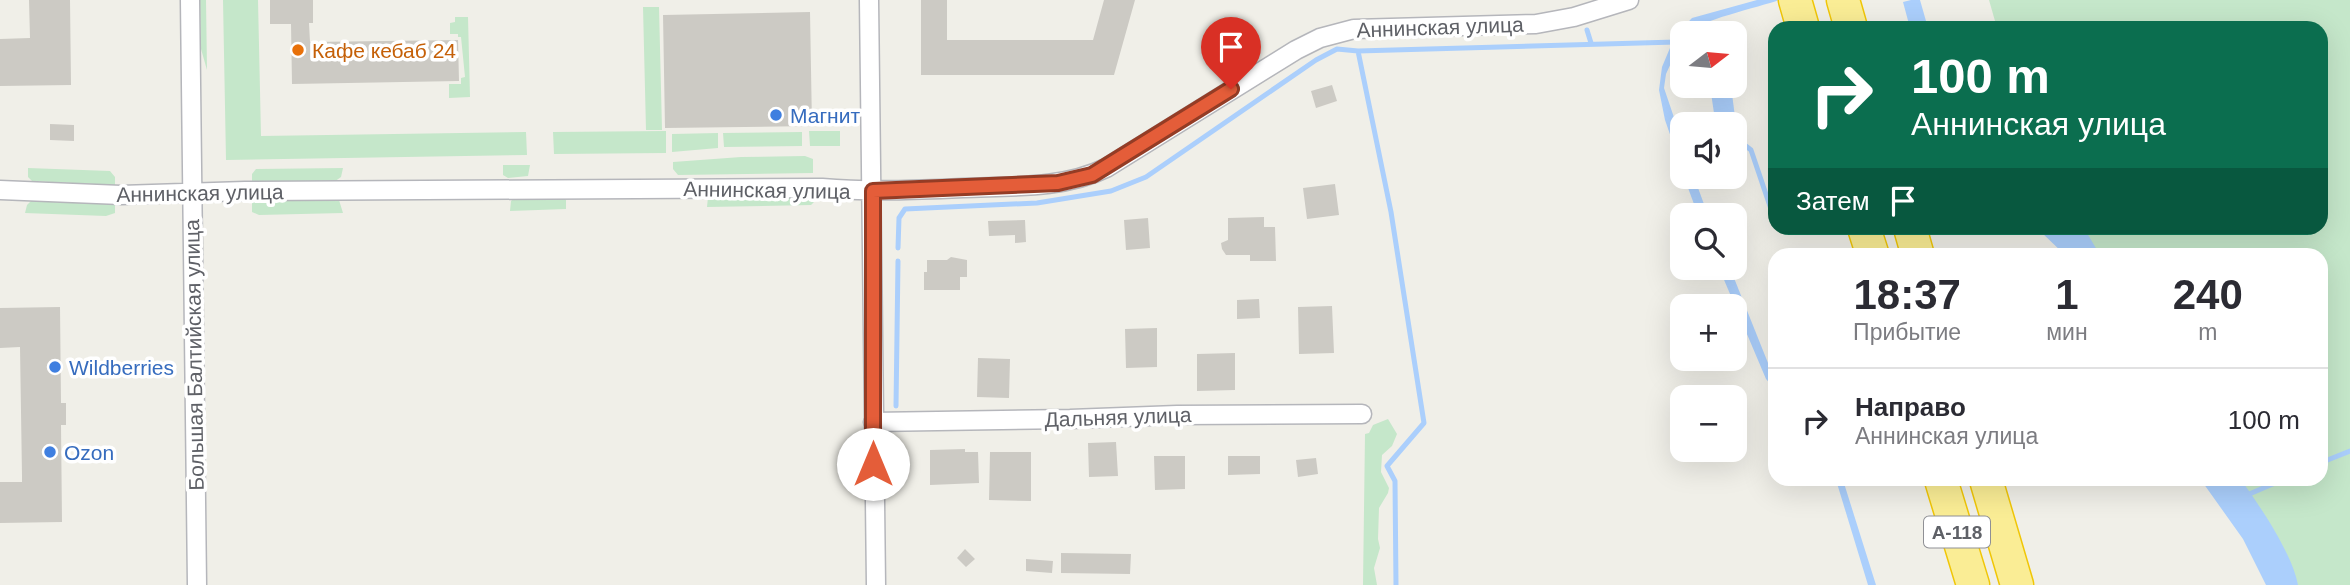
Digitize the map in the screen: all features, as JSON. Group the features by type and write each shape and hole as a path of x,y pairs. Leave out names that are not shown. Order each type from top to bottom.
{"highway":[{"path":"1794,0 1801,21"},
{"path":"1843,0 1849,21"},
{"name":"А-118","path":"1943,486 1973,585"},
{"name":"А-118","path":"1988,486 2017,585"}],"street":[{"name":"Большая Балтийская улица","path":"190,0 197,585"},
{"path":"869,0 876,585"},
{"name":"Аннинская улица","path":"0,190 121,195 822,188 873,191 1058,183 1092,175 1321,37 1354,29 1536,24 1574,17 1629,0"},
{"name":"Дальняя улица","path":"873,422 1362,414"}],"green space":[{"path":"200,0 206,0 207,70 201,49"},
{"path":"223,0 258,0 261,136 526,132 527,155 226,160"},
{"path":"1989,0 2350,0 2350,585 2287,585 2244,486 2328,486 2328,248 2082,248 2073,235 2328,235 2328,21 1995,21"},
{"path":"643,7 659,7 662,130 646,130"},
{"path":"455,17 468,17 470,97 449,98 449,84 461,84 461,78 465,77 461,37 458,37 458,34 450,34 450,23 455,22"},
{"path":"666,131 666,153 554,154 553,132"},
{"path":"809,131 840,131 840,146 810,146"},
{"path":"802,132 802,146 724,147 723,133"},
{"path":"718,133 718,148 672,152 672,134"},
{"path":"805,156 813,159 813,173 678,175 673,169 673,162"},
{"path":"503,165 530,165 528,176 508,178 503,175"},
{"path":"28,168 110,171 115,177 115,185 32,181 28,177"},
{"path":"343,168 341,177 334,182 252,182 252,174 256,169"},
{"path":"814,193 814,202 811,205 707,207 708,197"},
{"path":"563,197 566,200 566,209 510,211 514,198"},
{"path":"339,200 343,213 259,215 252,212 252,201"},
{"path":"31,201 115,203 115,213 106,216 25,213"},
{"path":"1388,419 1397,434 1392,446 1382,455 1381,472 1389,488 1379,508 1380,548 1374,568 1377,585 1363,585 1365,434 1369,433 1373,425"}],"water":[{"path":"1757,0 1779,0 1710,21 1689,21"},
{"path":"1920,0 1926,21 1908,21 1903,2"},
{"path":"1670,48 1670,65 1664,88 1672,112 1670,112 1670,134 1659,90 1662,67"},
{"path":"1712,98 1733,98 1734,112 1714,112"},
{"path":"1688,189 1698,189 1704,203 1694,203"},
{"path":"2044,235 2088,235 2096,248 2058,248"},
{"path":"1724,280 1735,280 1740,294 1730,294"},
{"path":"1747,310 1768,363 1768,381 1747,334"},
{"path":"1838,486 1845,486 1876,585 1868,585"},
{"path":"2205,486 2245,486 2282,545 2298,585 2266,585 2243,539"}],"building":[{"path":"29,0 70,0 71,85 0,86 0,39 30,38"},
{"path":"270,0 313,0 313,23 309,23 310,42 458,40 459,81 292,84 291,24 270,24"},
{"path":"921,0 947,0 947,40 1093,40 1104,0 1135,0 1114,75 921,75"},
{"path":"810,12 812,126 665,128 663,15"},
{"path":"1332,85 1337,101 1316,108 1311,91"},
{"path":"50,124 74,125 74,141 50,140"},
{"path":"1335,184 1339,215 1307,219 1303,188"},
{"path":"1264,217 1264,227 1275,227 1276,261 1250,261 1250,255 1226,255 1221,243 1228,240 1228,218"},
{"path":"1148,218 1150,248 1126,250 1124,220"},
{"path":"1025,220 1026,242 1015,243 1015,235 989,236 988,221"},
{"path":"951,257 967,260 967,277 960,277 960,290 924,290 927,260 947,260"},
{"path":"1259,299 1260,318 1237,319 1237,300"},
{"path":"1332,306 1334,353 1299,354 1298,307"},
{"path":"60,307 61,403 66,403 66,425 61,425 62,522 0,523 0,482 22,482 22,476 20,347 0,348 0,308"},
{"path":"1157,328 1157,367 1126,368 1125,329"},
{"path":"1235,353 1235,390 1197,391 1197,354"},
{"path":"978,358 1010,359 1009,398 977,397"},
{"path":"1116,442 1118,476 1089,477 1088,443"},
{"path":"965,449 965,452 978,452 979,483 930,485 930,450"},
{"path":"990,452 1031,452 1031,501 989,500"},
{"path":"1154,456 1185,456 1185,489 1155,490"},
{"path":"1228,456 1260,456 1260,474 1228,475"},
{"path":"1316,458 1318,474 1298,477 1296,460"},
{"path":"965,549 975,559 966,567 957,558"},
{"path":"1061,553 1131,554 1130,574 1061,573"},
{"path":"1026,559 1053,561 1052,573 1026,571"}],"waterway":[{"path":"1587,30 1591,43"},
{"path":"898,248 899,218 905,209 1037,203 1111,191 1146,177 1316,60 1337,49 1358,51 1670,42"},
{"path":"1358,51 1391,212 1424,423 1387,466 1395,481 1396,585"},
{"path":"1747,147 1751,150 1768,200"},
{"path":"896,406 898,261"},
{"path":"2328,460 2350,451"},
{"path":"2247,495 2268,486"}],"place":[{"name":"Кафе кебаб 24","path":"298,50"},
{"name":"Магнит","path":"776,115"},
{"name":"Wildberries","path":"55,367"},
{"name":"Ozon","path":"50,452"}],"route":[{"path":"873,464 873,191 1007,187 1058,183 1092,175 1231,89"}]}
